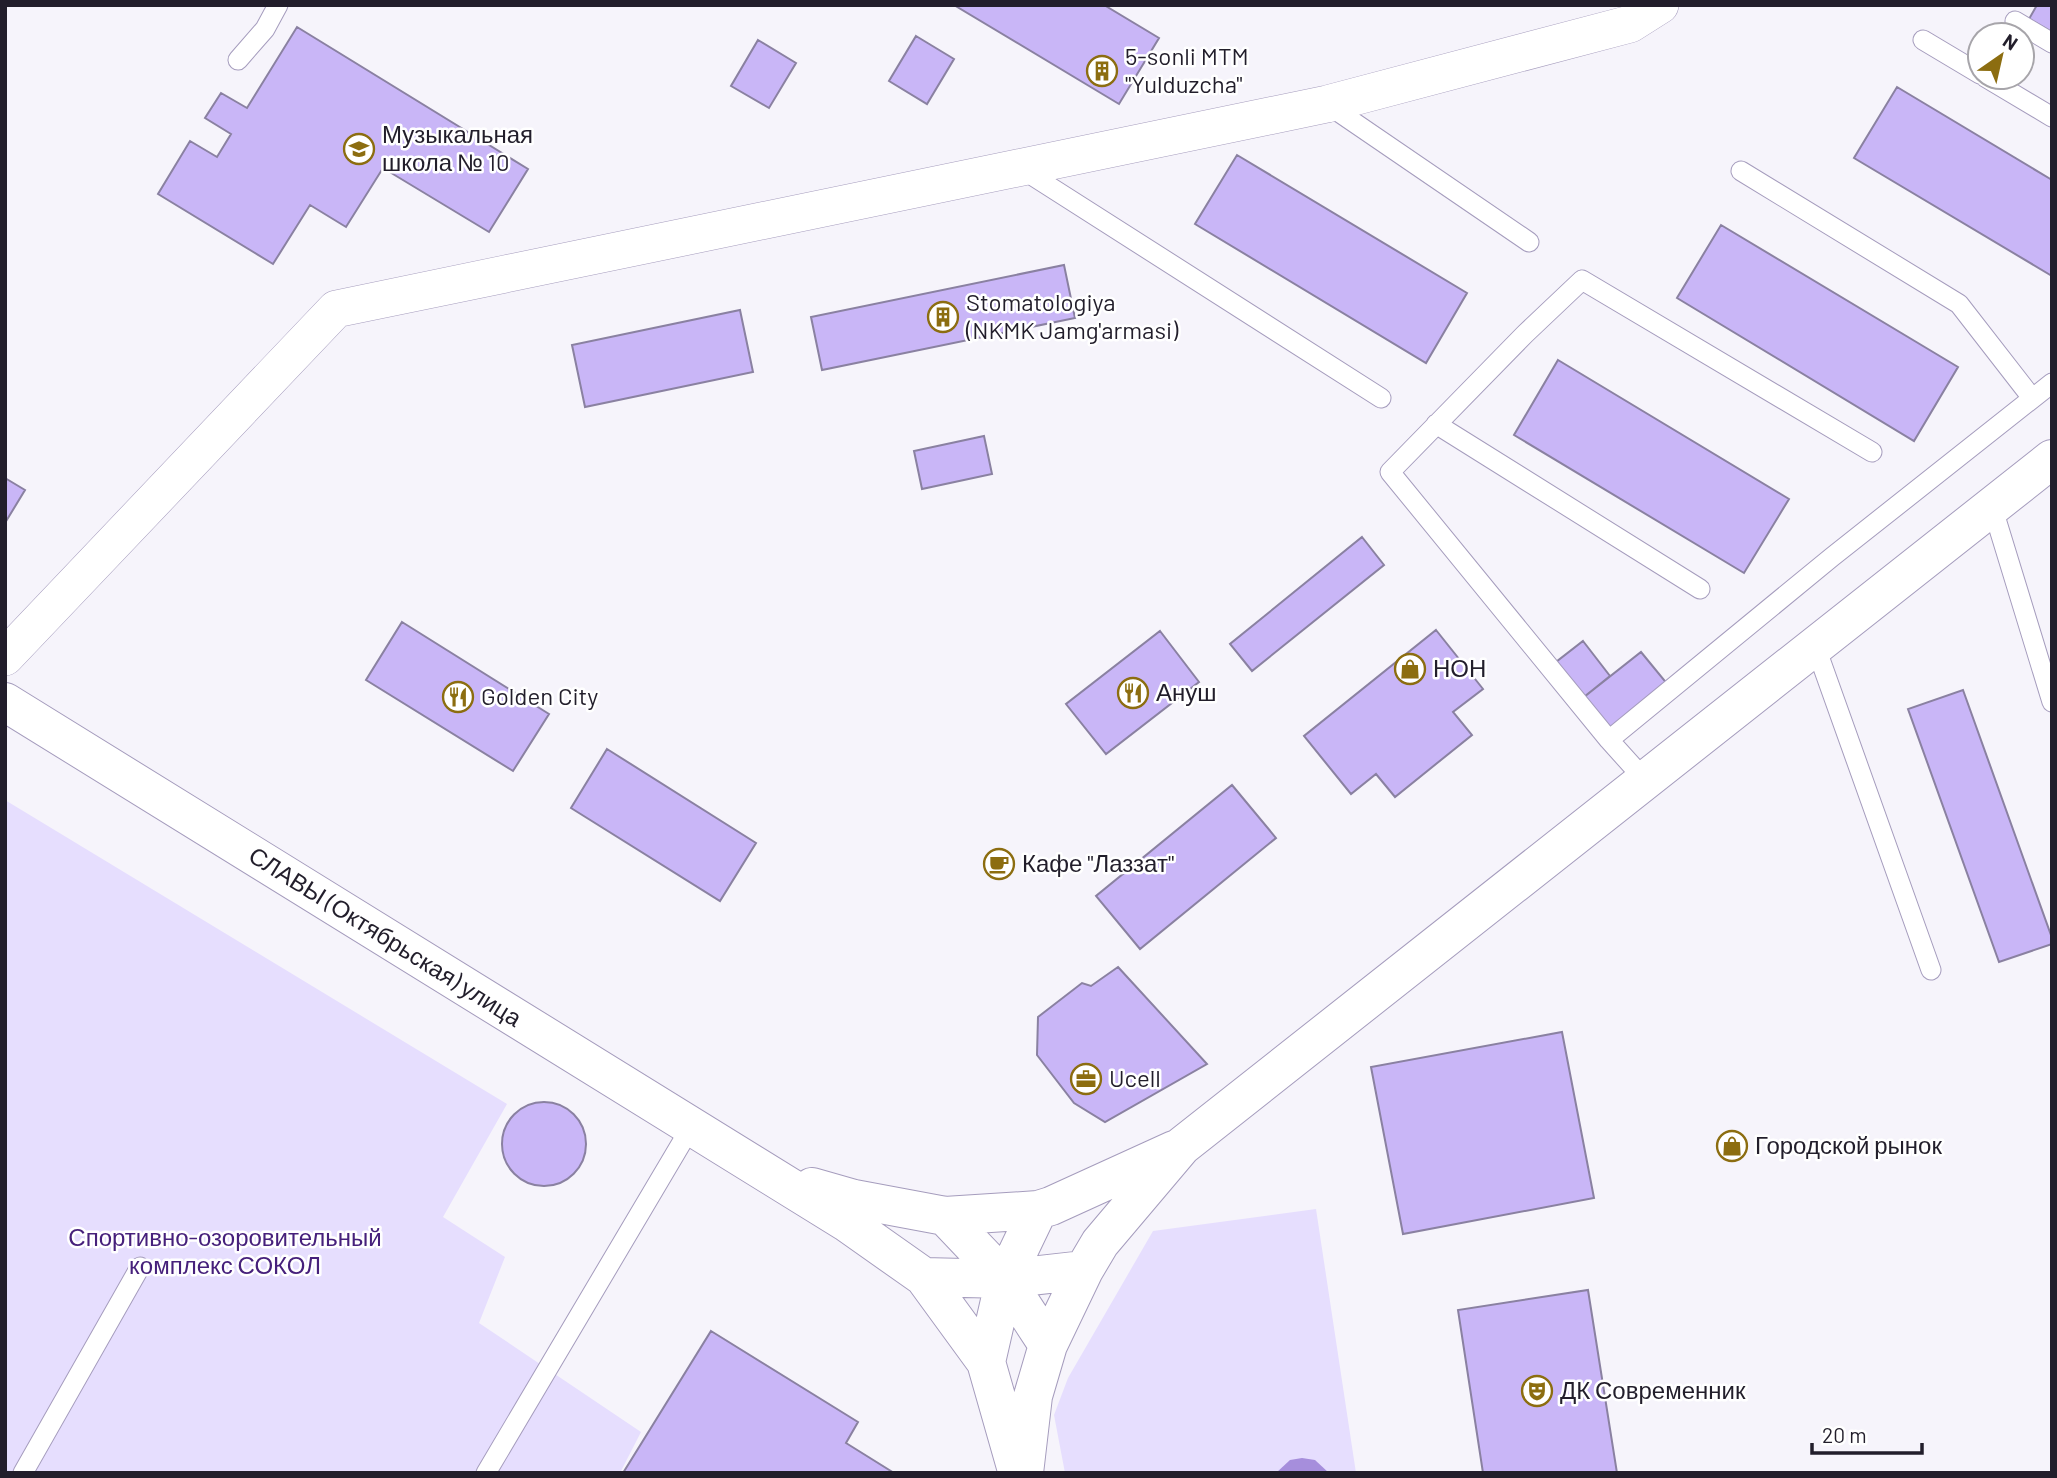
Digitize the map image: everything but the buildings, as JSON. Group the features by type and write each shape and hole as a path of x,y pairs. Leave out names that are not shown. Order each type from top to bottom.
{"main road":[{"path":"1024,1473 1033,1396 1048,1345 1084,1270 1100,1243 1182,1146 2052,459"},
{"name":"СЛАВЫ (Октябрьская) улица","path":"5,702 764,1172"},
{"path":"764,1172 854,1199 945,1216 1038,1210 1182,1146"},
{"path":"764,1172 846,1222 924,1277 986,1362 1018,1473"},
{"path":"986,1362 1005,1279 1038,1210"},
{"path":"945,1216 1005,1279 1048,1345"},
{"path":"924,1277 1005,1279 1084,1270"}],"street":[{"path":"5,657 336,309 1327,104 1630,23 1660,5"}],"lane":[{"path":"238,60 265,29 278,5"},
{"path":"2036,33 2052,43"},
{"path":"1923,40 1966,66"},
{"path":"2008,91 2052,117"},
{"path":"1327,104 1529,242"},
{"path":"1020,168 1381,398"},
{"path":"1741,171 1959,304 2032,398"},
{"path":"1645,780 1609,740 1390,472 1582,280 1872,452"},
{"path":"1609,740 1832,557 2052,383"},
{"path":"1436,424 1700,589"},
{"path":"1992,506 2052,702"},
{"path":"1815,645 1931,970"},
{"path":"486,1473 691,1127"},
{"path":"23,1473 140,1267"}],"green space":[{"name":"Спортивно-озоровительный комплекс СОКОЛ","path":"5,800 507,1104 443,1217 505,1257 479,1323 641,1432 620,1473 5,1473"},
{"path":"1316,1209 1356,1473 1065,1473 1054,1415 1068,1378 1153,1231"}],"shaded area":[{"path":"1290,1460 1315,1460 1329,1473 1276,1473"}],"place":[{"name":"5-sonli MTM \"Yulduzcha\"","path":"1102,71"},
{"name":"Музыкальная школа № 10","path":"359,149"},
{"name":"Stomatologiya (NKMK Jamg'armasi)","path":"943,317"},
{"name":"НОН","path":"1410,669"},
{"name":"Ануш","path":"1133,693"},
{"name":"Golden City","path":"458,697"},
{"name":"Кафе \"Лаззат\"","path":"999,864"},
{"name":"Ucell","path":"1086,1079"},
{"name":"Городской рынок","path":"1732,1146"},
{"name":"ДК Современник","path":"1537,1391"}]}
